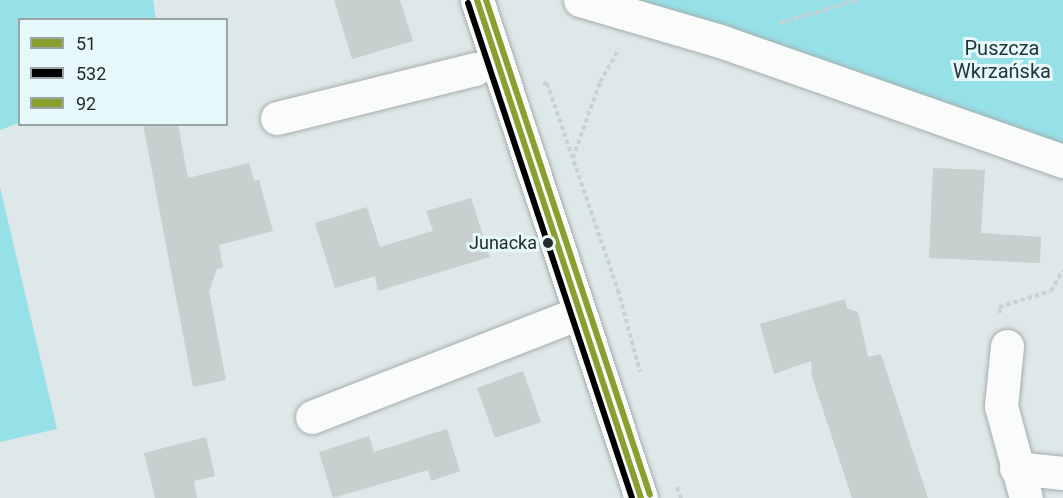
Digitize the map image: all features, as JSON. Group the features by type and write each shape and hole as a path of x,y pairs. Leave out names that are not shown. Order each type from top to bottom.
{"street":[{"path":"477,0 641,498"},
{"path":"580,0 720,41 1063,161"},
{"path":"277,118 475,69"},
{"path":"312,417 579,314"},
{"path":"1007,346 1001,406 1026,498"},
{"path":"1016,468 1063,473"}],"path":[{"path":"777,24 857,0"},
{"path":"573,158 600,82 634,15"},
{"path":"1007,346 999,307 1051,291 1063,270"}],"green space":[{"path":"0,0 153,0 156,18 18,18 18,123 0,130"},
{"name":"Puszcza Wkrzańska","path":"632,0 1063,0 1063,146"},
{"path":"0,187 57,429 0,442"}],"building":[{"path":"334,0 400,0 413,41 352,59"},
{"path":"143,126 178,126 188,178 249,163 254,181 259,180 273,231 219,245 223,268 217,269 209,291 226,380 193,387"},
{"path":"933,168 985,170 981,233 1041,237 1040,263 929,258"},
{"path":"471,198 490,257 378,291 375,276 335,288 315,223 367,207 380,247 433,231 426,211"},
{"path":"845,299 847,308 858,312 868,357 881,354 928,498 852,498 812,377 811,361 774,374 760,324"},
{"path":"523,371 541,422 495,438 477,388"},
{"path":"447,429 460,471 431,481 428,470 333,498 319,452 369,436 374,452"},
{"path":"206,437 215,476 194,481 197,498 155,498 144,453"}],"transit line":[{"name":"51","path":"477,0 641,498"},
{"name":"92","path":"486,0 650,495"},
{"name":"532","path":"468,3 632,498"}],"place":[{"name":"Junacka","path":"548,243"}]}
